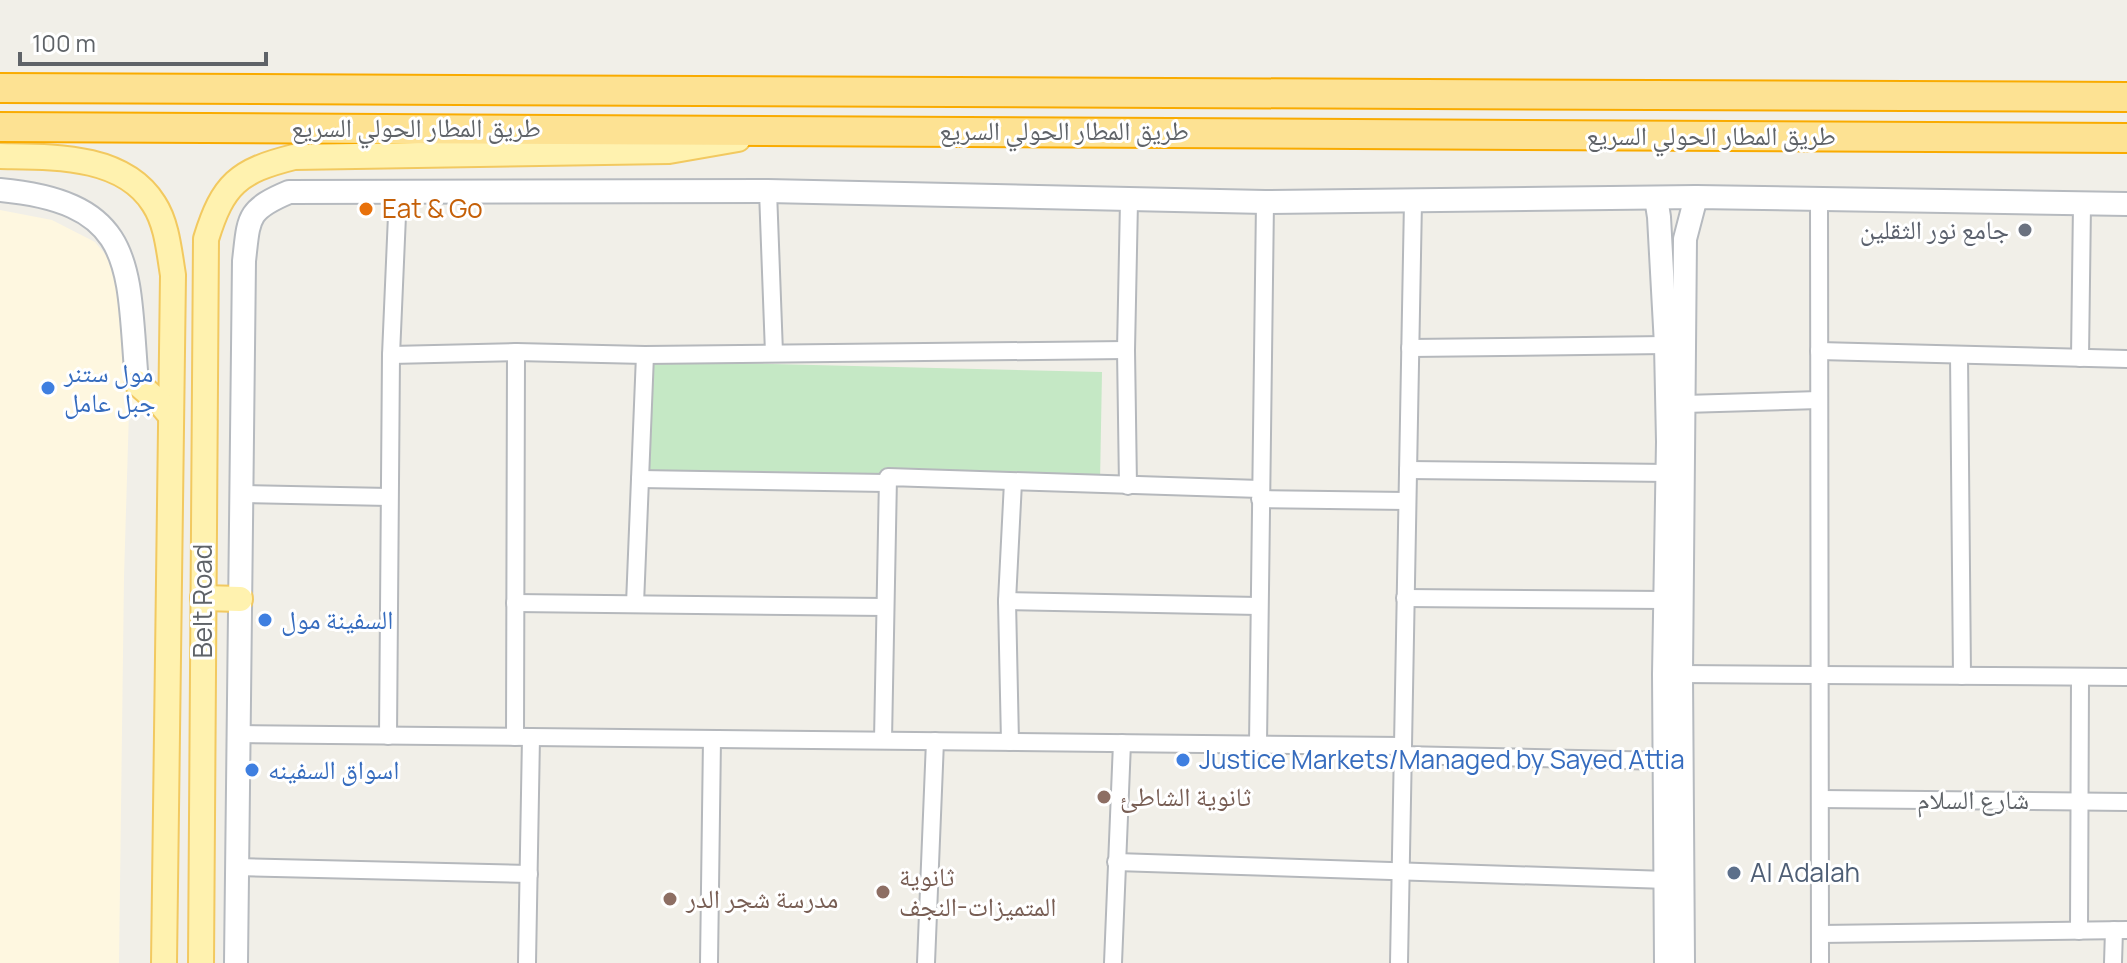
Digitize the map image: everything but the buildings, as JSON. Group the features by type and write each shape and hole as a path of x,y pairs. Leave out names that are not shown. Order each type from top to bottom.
{"highway":[{"name":"طريق المطار الحولي السريع","path":"0,88 2127,97"},
{"path":"1619,136 1628,129 1633,114 1630,103 1623,95"},
{"path":"1678,95 1670,103 1667,113 1669,125 1678,135"},
{"name":"طريق المطار الحولي السريع","path":"0,127 2127,138"}],"main road":[{"name":"Belt Road","path":"201,963 206,239 217,206 239,177 262,165 294,157 669,151 799,129"},
{"name":"Belt Road","path":"0,156 62,158 98,165 130,180 153,202 164,225 173,275 164,963"},
{"path":"0,190 55,199 76,206 110,234 121,253 127,275 137,383 171,416"},
{"path":"236,963 244,261 249,224 261,204 289,192 768,191 1265,202 1696,197 2127,204"},
{"path":"1683,963 1665,761 1665,600 1668,473 1684,404 1685,239 1696,197"},
{"path":"1656,198 1676,442 1681,674 1675,880 1666,963"},
{"path":"1661,241 1672,234 1685,239"},
{"path":"203,598 240,599"}],"street":[{"path":"768,191 774,353"},
{"path":"388,736 391,355 398,192"},
{"path":"1128,486 1126,350 1129,201"},
{"path":"1399,963 1413,201"},
{"path":"1819,201 1820,963"},
{"path":"1258,744 1265,202"},
{"path":"2080,358 2082,204"},
{"path":"1410,348 1666,345"},
{"path":"391,355 1126,350"},
{"path":"1819,351 2127,359"},
{"path":"516,352 515,603 529,874 527,963"},
{"path":"635,604 645,355"},
{"path":"1959,355 1962,676"},
{"path":"1684,404 1819,400"},
{"path":"1408,470 1668,473"},
{"path":"883,740 888,477 1100,482 1407,501"},
{"path":"640,479 886,483"},
{"path":"1010,742 1007,601 1013,482"},
{"path":"241,494 389,497"},
{"path":"1405,598 1665,600"},
{"path":"1007,601 1258,606"},
{"path":"515,603 885,607"},
{"path":"1681,674 2127,677"},
{"path":"2079,931 2080,677"},
{"path":"239,734 1258,744 1665,761"},
{"path":"709,963 712,739"},
{"path":"926,963 935,741"},
{"path":"1113,963 1122,743"},
{"name":"شارع السلام","path":"1820,799 2127,802"},
{"path":"1116,862 1675,880"},
{"path":"237,867 529,874"},
{"path":"1820,934 2120,930 2113,963"}],"shaded area":[{"path":"0,210 52,220 95,242 131,285 149,375 149,392 129,411 119,963 0,963"}],"green space":[{"path":"649,361 1102,372 1100,482 646,471"}],"place":[{"name":"Eat & Go","path":"366,209"},
{"name":"جامع نور الثقلين","path":"2025,230"},
{"name":"مول ستنر جبل عامل","path":"48,388"},
{"name":"السفينة مول","path":"265,620"},
{"name":"Justice Markets/Managed by Sayed Attia","path":"1183,760"},
{"name":"اسواق السفينه","path":"252,770"},
{"name":"ثانوية الشاطئ","path":"1104,797"},
{"name":"Al Adalah","path":"1734,873"},
{"name":"ثانوية المتميزات-النجف","path":"883,892"},
{"name":"مدرسة شجر الدر","path":"670,899"}]}
